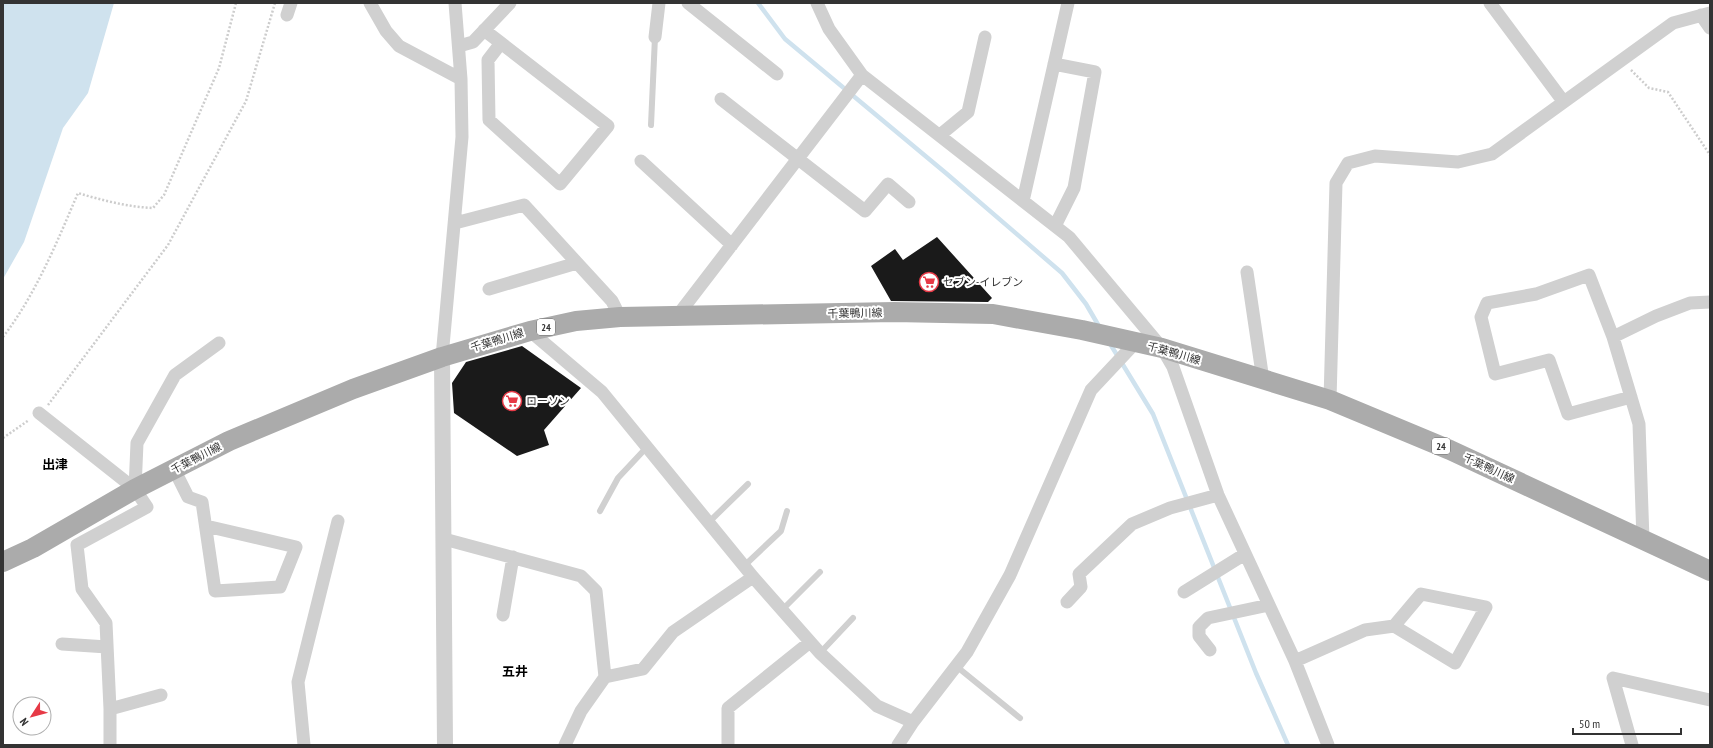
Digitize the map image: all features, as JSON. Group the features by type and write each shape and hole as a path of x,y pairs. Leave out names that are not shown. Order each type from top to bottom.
{"main road":[{"name":"千葉鴨川線","path":"3,562 33,548 135,490 229,441 324,401 442,357 530,331 576,321 620,317 894,312 993,314 1082,330 1162,348 1330,400 1450,450 1710,571"}],"street":[{"path":"370,3 386,31 399,46 461,79"},
{"path":"444,745 442,357 456,223 462,137 461,79 455,3"},
{"path":"459,46 473,42 510,3"},
{"path":"655,37 659,3"},
{"path":"688,3 777,74"},
{"path":"1023,200 1068,3"},
{"path":"1490,3 1563,101"},
{"path":"821,4 829,29 862,75 1069,237 1162,348 1173,367 1218,495 1269,605 1328,745"},
{"path":"1330,400 1336,183 1348,163 1375,156 1458,162 1492,154 1672,23 1706,14 1710,28"},
{"path":"484,30 608,126 560,184 489,120 488,60 500,43"},
{"path":"940,135 968,112 985,37"},
{"path":"1054,64 1096,72 1074,188 1056,226"},
{"path":"678,315 862,75"},
{"path":"721,99 865,211 888,184 909,202"},
{"path":"641,161 732,245"},
{"path":"456,223 524,205 612,301 620,317"},
{"path":"489,289 577,263"},
{"path":"1247,272 1263,380"},
{"path":"1631,397 1568,414 1549,360 1495,374 1480,317 1487,303 1536,294 1589,275 1613,337 1631,397 1639,424 1643,540"},
{"path":"1613,337 1656,316 1690,303 1710,302"},
{"path":"530,331 602,392 753,577 820,653 877,706 913,722"},
{"path":"898,745 913,722 967,652 1010,575 1091,390 1136,342"},
{"path":"135,490 137,443 175,375 220,343"},
{"path":"39,413 135,490 147,507 78,545 82,589 106,623 110,745"},
{"path":"174,469 188,497 202,502 215,591 280,587 296,547 206,526"},
{"path":"1067,602 1081,587 1079,574 1132,524 1170,508 1218,495"},
{"path":"304,745 298,682 338,522"},
{"path":"444,538 576,573 596,591 605,677 581,711 565,745"},
{"path":"1184,592 1245,554"},
{"path":"503,614 513,557"},
{"path":"605,677 643,669 673,632 753,577"},
{"path":"1294,662 1365,630 1394,626 1455,663 1486,607 1421,594 1394,626"},
{"path":"1210,650 1199,636 1199,627 1208,618 1269,605"},
{"path":"728,745 728,708 810,642"},
{"path":"62,644 107,647"},
{"path":"1632,745 1613,678 1710,700"},
{"path":"110,710 161,695"}],"lane":[{"path":"651,125 655,37"},
{"path":"600,511 618,478 647,447"},
{"path":"708,523 748,484"},
{"path":"744,566 781,531 787,511"},
{"path":"782,610 820,572"},
{"path":"820,653 852,618"},
{"path":"956,666 1020,718"}],"path":[{"path":"3,337 28,299 55,247 78,193 94,198 153,208 164,195 219,68 236,3"},
{"path":"3,438 46,408 168,245 246,101 275,3"},
{"path":"1620,60 1649,88 1668,92 1710,155"}],"water":[{"path":"3,3 114,3 88,93 63,128 24,242 3,279"}],"building":[{"name":"セブン-イレブン","path":"937,237 992,298 988,302 891,301 871,266 895,249 903,260"},
{"name":"ローソン","path":"522,346 581,388 544,430 549,445 517,456 454,413 452,383 466,362"}],"waterway":[{"path":"758,3 785,39 947,174 1062,273 1086,304 1100,328"},
{"path":"1109,342 1153,414 1256,673 1288,745"}],"place":[{"name":"セブン-イレブン","path":"929,282"},
{"name":"ローソン","path":"512,401"}],"district":[{"name":"出津","path":"55,464"},
{"name":"五井","path":"515,671"}]}
